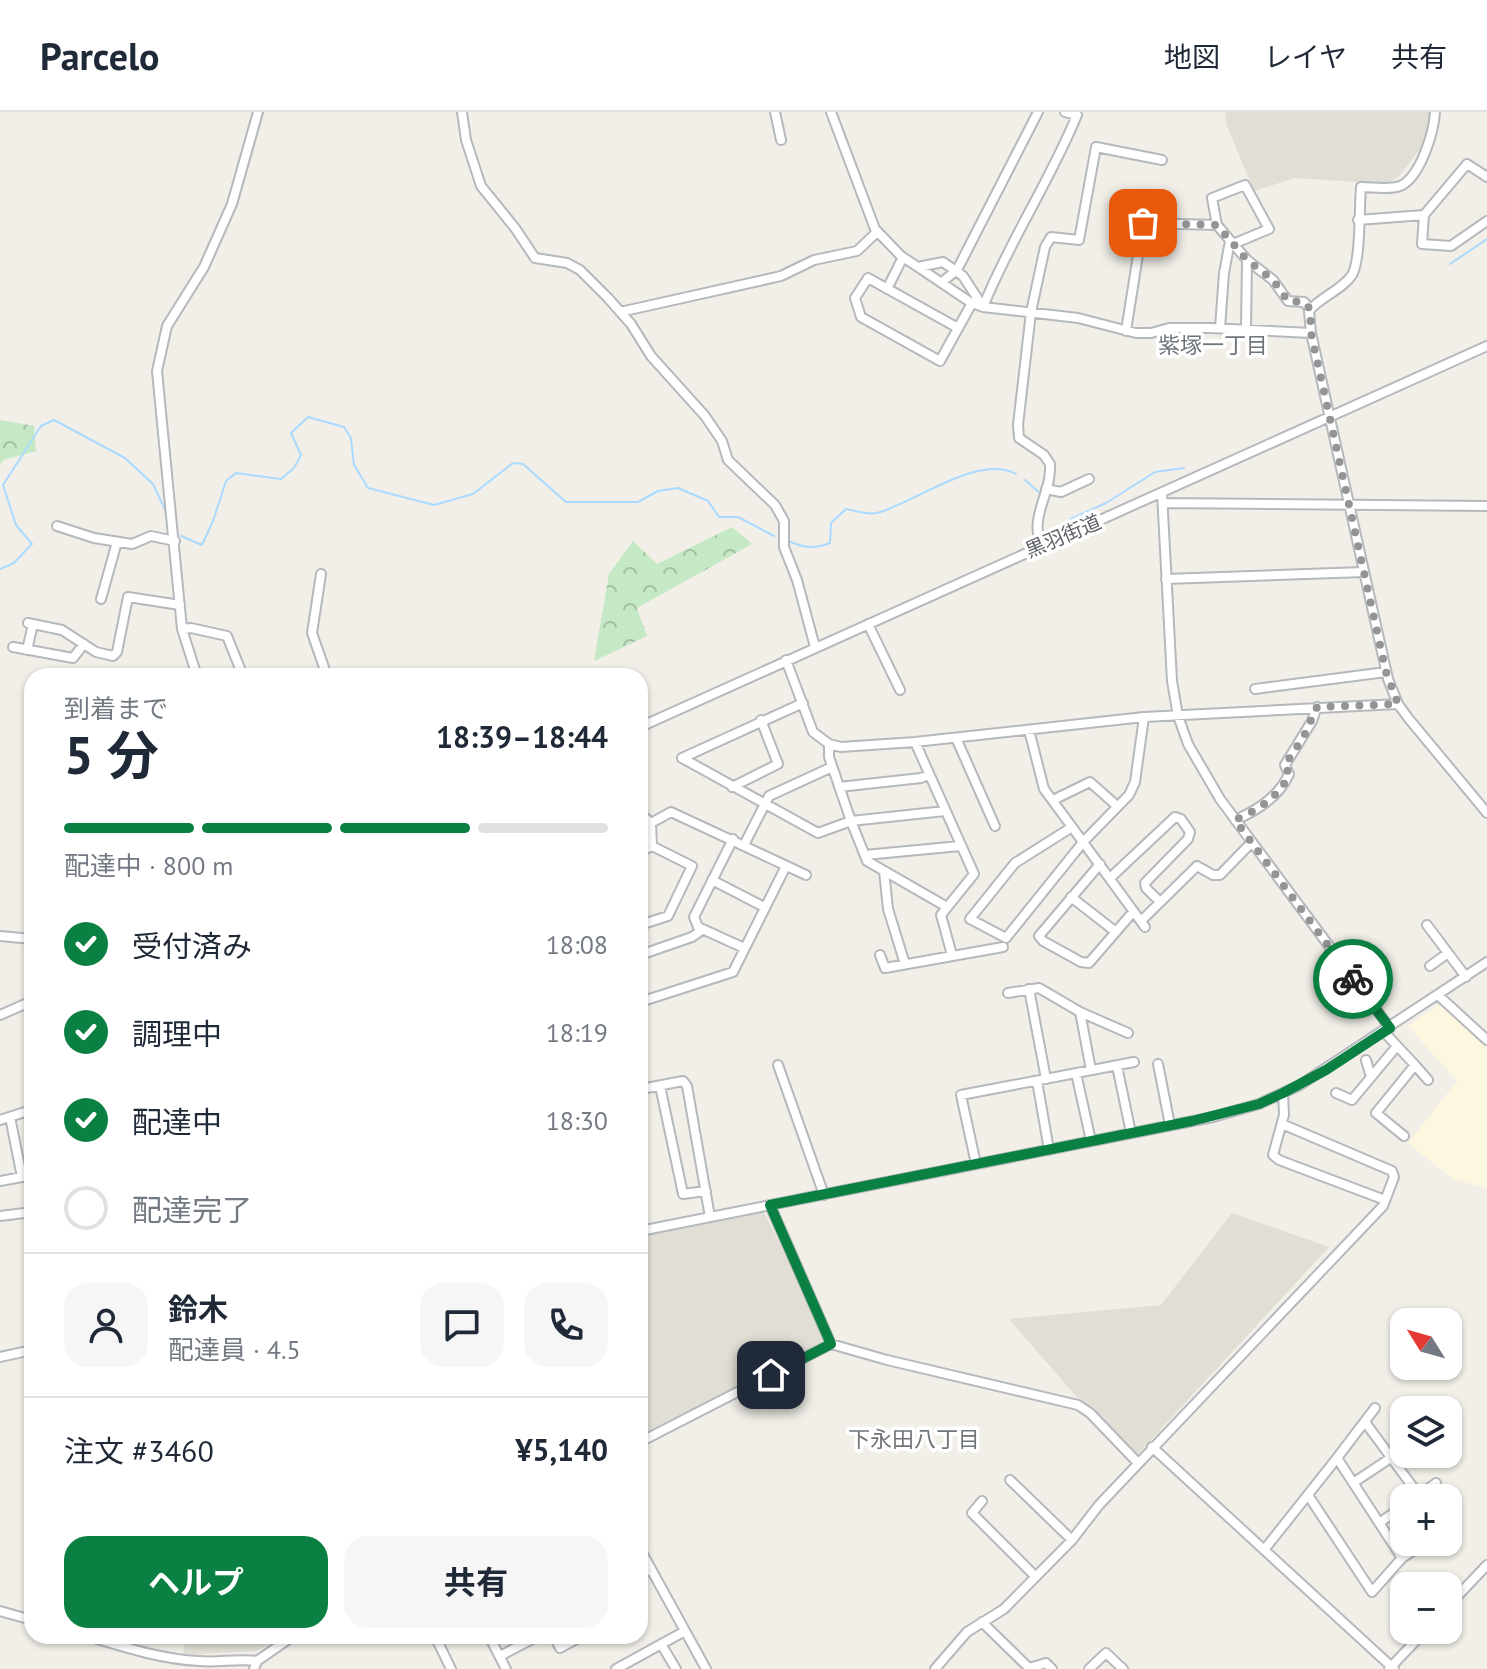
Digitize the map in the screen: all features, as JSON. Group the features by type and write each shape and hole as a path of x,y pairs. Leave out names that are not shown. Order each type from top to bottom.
{"street":[{"path":"194,668 182,629 157,371 167,326 218,240 232,204 258,112"},
{"path":"462,112 466,140 481,186 535,258 567,263 580,270 620,312 651,356 705,416 722,441 728,460 775,505 784,521 784,547 797,580 815,647"},
{"path":"775,112 781,140"},
{"path":"831,112 877,232 903,257 972,303 983,307 1078,318 1126,331 1151,333 1169,328 1220,328 1311,333"},
{"path":"942,282 957,270 1038,112"},
{"path":"983,307 998,270 1065,144 1077,115 1065,112"},
{"path":"1310,309 1351,276 1356,263 1361,187 1396,188 1407,182 1431,142 1435,112"},
{"path":"1041,545 1036,527 1050,464 1044,455 1019,438 1031,312 1045,247 1051,237 1079,240 1096,147 1162,160"},
{"path":"1487,177 1467,164 1424,215 1422,244 1451,246 1487,221"},
{"path":"1231,243 1269,229 1245,185 1212,198 1217,225 1231,243 1247,260 1273,280 1288,301 1304,302 1310,309 1311,333 1329,417 1386,672 1398,704 1487,813"},
{"path":"1358,220 1424,215"},
{"path":"1126,331 1143,223 1217,225"},
{"path":"620,312 781,276 814,260 857,251 877,232"},
{"path":"1220,328 1224,273 1231,243"},
{"path":"887,289 903,257"},
{"path":"1246,329 1247,260"},
{"path":"918,267 943,262 957,270 983,307"},
{"path":"958,328 868,278 855,298 861,317 940,361 972,303"},
{"name":"黒羽街道","path":"648,723 1487,346"},
{"path":"1046,489 1061,492 1089,479"},
{"path":"1162,493 1172,681 1178,716 1196,760 1235,820 1397,1046 1428,1080"},
{"path":"1163,503 1487,506"},
{"path":"57,526 132,544 151,536 175,541"},
{"path":"101,599 117,542"},
{"path":"1166,579 1364,572"},
{"path":"321,574 312,633 324,668"},
{"path":"27,650 30,624 62,630 96,652 116,655 127,600 131,596 180,605"},
{"path":"868,624 900,690"},
{"path":"182,629 227,636 240,668"},
{"path":"13,647 73,658 84,644"},
{"path":"786,660 813,732 829,744 841,747 1144,717 1398,704"},
{"path":"1255,689 1386,672"},
{"path":"803,703 682,758 818,833 851,821 945,811"},
{"path":"1235,820 1252,813 1286,782 1289,774 1285,765 1301,741 1317,707"},
{"path":"1072,827 1015,863 970,919 1006,938 1084,841 1129,795 1135,782 1144,717"},
{"path":"732,787 778,764 761,720"},
{"path":"1029,730 1044,789 1143,924 1160,902 1197,866 1213,875 1220,875 1252,842"},
{"path":"956,738 995,826"},
{"path":"915,742 974,874 941,915 952,955"},
{"path":"829,744 832,767 867,861 947,907"},
{"path":"744,845 769,796 832,767"},
{"path":"839,787 928,775"},
{"path":"1053,800 1090,782 1117,806"},
{"path":"651,823 671,812 806,875"},
{"path":"1110,878 1175,817 1181,819 1190,832 1188,839 1145,883 1160,902"},
{"path":"648,820 651,823 652,846"},
{"path":"733,839 694,917 702,930 744,948"},
{"path":"648,848 652,846"},
{"path":"648,922 668,916 692,866 652,846"},
{"path":"865,855 960,846"},
{"path":"1100,864 1039,936 1081,962 1089,963 1133,912"},
{"path":"648,996 733,972 786,866"},
{"path":"884,871 888,909 905,964"},
{"path":"712,880 764,907"},
{"path":"1071,897 1116,932"},
{"path":"1427,925 1466,977"},
{"path":"648,952 692,937 702,930"},
{"path":"0,936 24,938"},
{"path":"880,955 885,968 1003,947"},
{"path":"1430,966 1448,953"},
{"path":"648,1229 1049,1150 1259,1104 1326,1070 1487,962"},
{"path":"1008,993 1039,988 1080,1012 1128,1033"},
{"path":"1029,989 1049,1150"},
{"path":"1439,996 1487,1040"},
{"path":"0,1015 24,1004"},
{"path":"1080,1012 1091,1070"},
{"path":"1336,1093 1352,1100 1397,1046"},
{"path":"1366,1060 1371,1077"},
{"path":"976,1164 961,1095 1134,1062"},
{"path":"1158,1064 1170,1125"},
{"path":"778,1065 824,1195"},
{"path":"1404,1136 1376,1113 1415,1065"},
{"path":"1117,1066 1131,1133"},
{"path":"1076,1073 1091,1141"},
{"path":"648,1088 683,1081 687,1086 710,1217"},
{"path":"660,1086 683,1194 706,1191"},
{"path":"1283,1093 1282,1124 1273,1155 1279,1160 1385,1200"},
{"path":"0,1120 24,1112"},
{"path":"0,1181 22,1177 10,1117"},
{"path":"939,1668 967,1632 1004,1609 1072,1540 1152,1447 1383,1206 1394,1177 1392,1171 1282,1124"},
{"path":"770,1205 831,1344"},
{"path":"0,1216 24,1213"},
{"path":"648,1438 831,1344 1078,1405 1090,1413 1138,1463"},
{"path":"0,1357 24,1352"},
{"path":"1264,1550 1375,1408"},
{"path":"1365,1422 1390,1455"},
{"path":"1152,1447 1391,1668 1413,1644"},
{"path":"1337,1458 1402,1558"},
{"path":"1353,1483 1390,1459"},
{"path":"1010,1480 1072,1540"},
{"path":"1308,1495 1372,1592 1405,1556"},
{"path":"982,1501 972,1513 1035,1576"},
{"path":"1379,1523 1390,1516"},
{"path":"648,1564 706,1669"},
{"path":"1462,1591 1487,1565"},
{"path":"0,1611 24,1618"},
{"path":"982,1622 1029,1668 1046,1663 1052,1669"},
{"path":"616,1669 685,1631"},
{"path":"114,1644 173,1658 214,1662 235,1658 255,1665 283,1644"},
{"path":"439,1644 451,1669"},
{"path":"493,1644 506,1669"},
{"path":"500,1656 523,1644"},
{"path":"661,1644 673,1668"},
{"path":"1089,1669 1106,1653 1123,1669"}],"shaded area":[{"path":"1225,112 1430,112 1427,140 1399,176 1387,184 1295,178 1254,191 1227,126"},
{"path":"1440,1004 1487,1046 1487,1188 1453,1179 1408,1143 1457,1081 1408,1026"},
{"path":"764,1212 828,1341 648,1431 648,1234"},
{"path":"1232,1213 1329,1247 1138,1454 1074,1394 1009,1319 1161,1305"},
{"path":"185,1644 269,1644 257,1651 183,1655"}],"green space":[{"path":"0,420 34,426 36,451 3,460 0,465"},
{"path":"732,527 752,544 637,608 647,636 594,661 609,574 633,541 657,564"}],"waterway":[{"path":"1450,264 1487,239"},
{"path":"181,536 202,545 226,481 236,473 281,479 294,468 301,455 291,433 308,417 344,427 351,438 354,465 368,488 434,505 473,494 513,463 523,464 566,502 638,502 658,491 678,488 708,501 719,517 738,517 774,536"},
{"path":"0,569 14,563 32,544 16,525 3,485 41,426 54,420 125,458 153,484 168,516"},
{"path":"1071,519 1106,503 1155,472 1184,468"},
{"path":"788,541 809,547 830,543 831,523 846,509 877,513 966,474 984,470 1001,469 1016,474"},
{"path":"1025,480 1041,494"}],"way so far":[{"path":"1143,223 1217,225 1247,260 1273,280 1288,301 1304,302 1310,309 1311,333 1329,417 1386,672 1398,704 1317,707 1296,751 1285,765 1289,774 1286,782 1252,813 1235,820 1353,979"}],"district":[{"name":"紫塚一丁目","path":"1213,345"},
{"name":"下永田八丁目","path":"914,1439"}],"route":[{"path":"771,1375 831,1344 770,1205 1213,1117 1259,1104 1315,1076 1390,1028 1353,979"}]}
